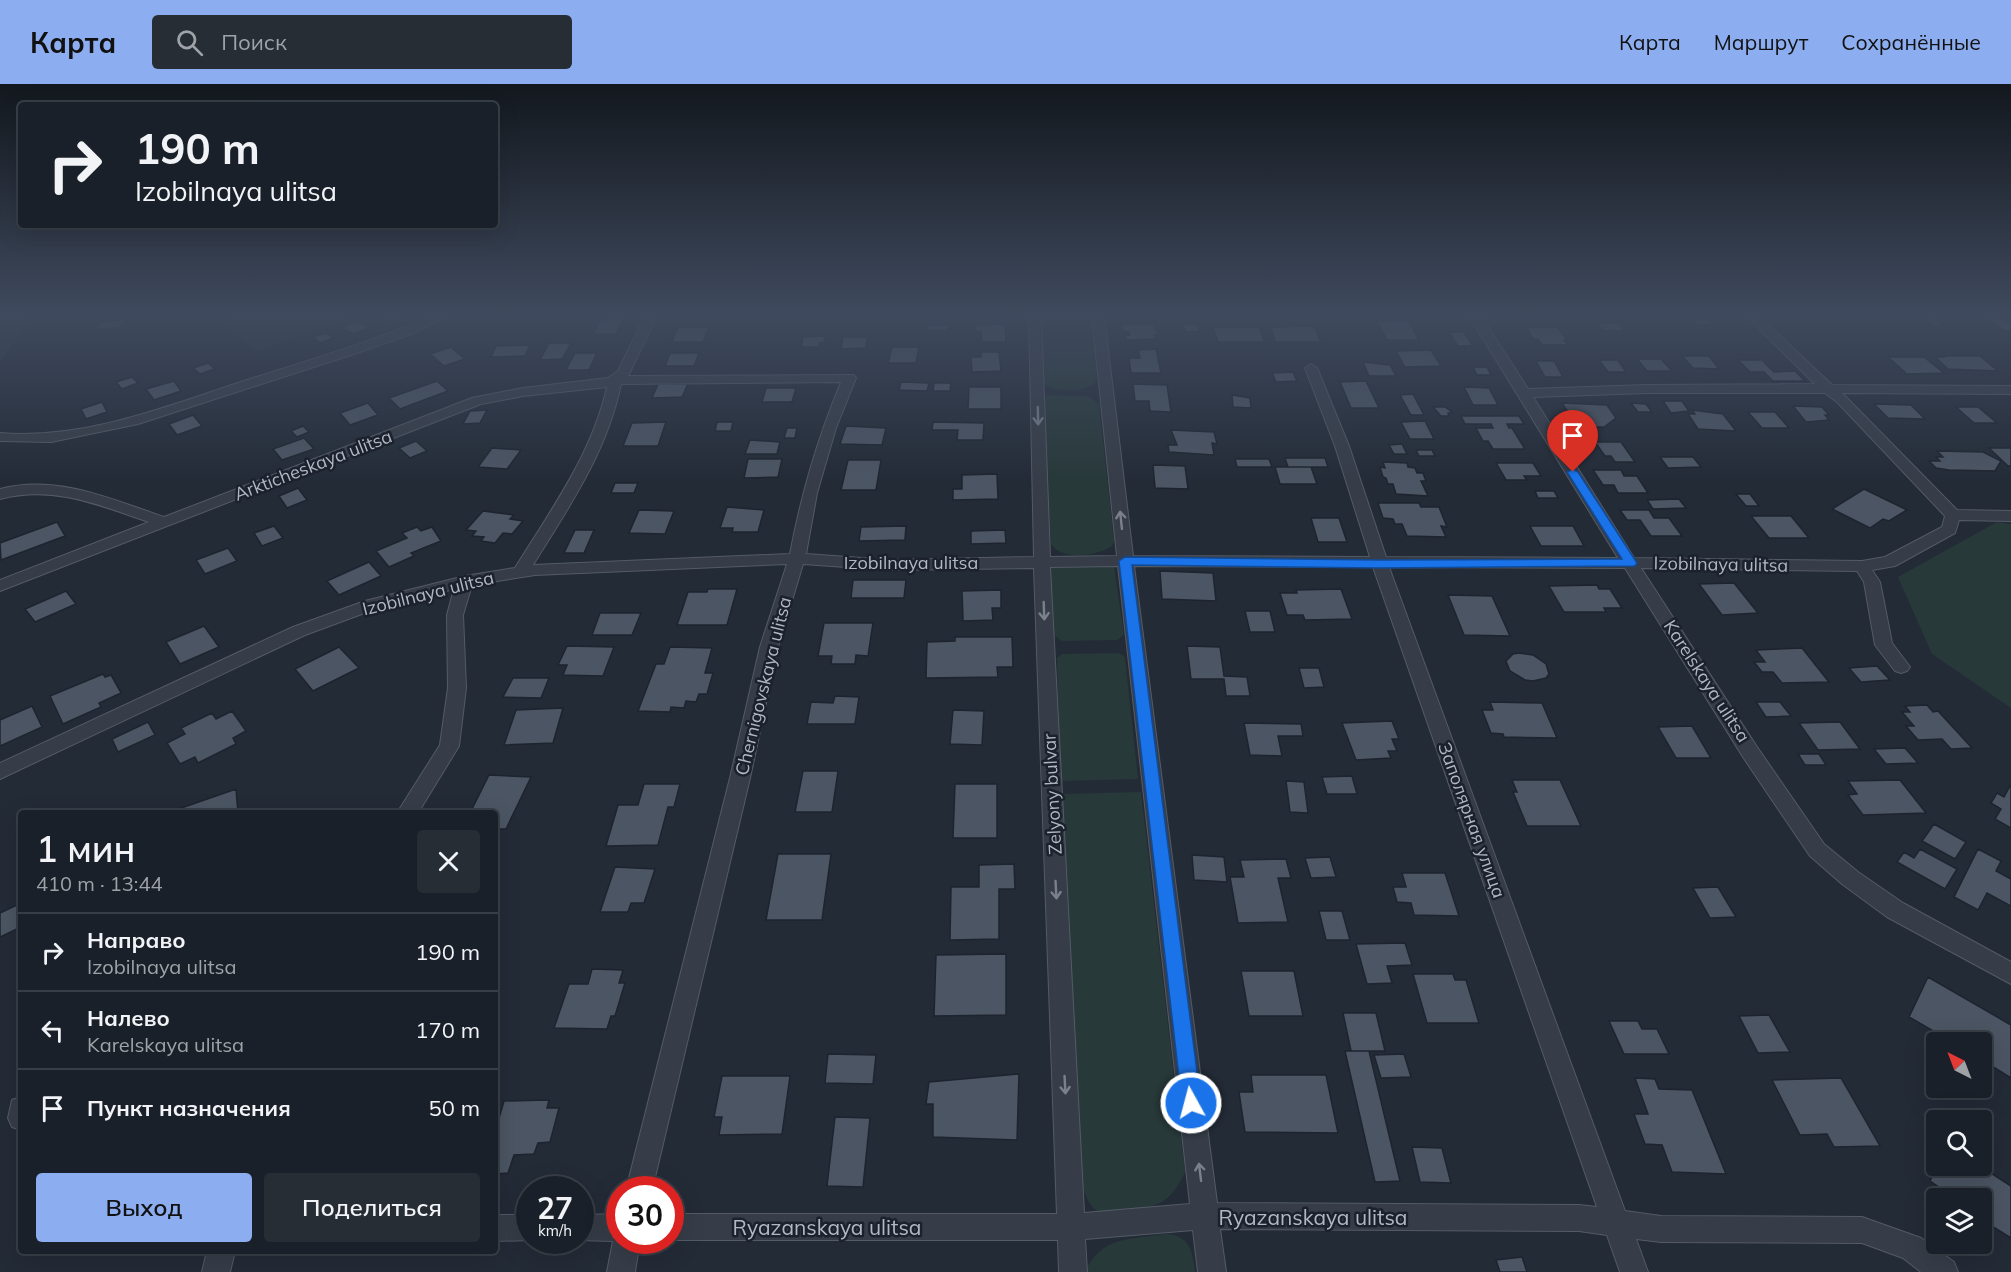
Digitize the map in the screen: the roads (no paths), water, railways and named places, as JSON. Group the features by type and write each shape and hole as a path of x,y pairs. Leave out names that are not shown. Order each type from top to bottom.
{"street":[{"path":"0,437 45,438 98,430 287,371"},
{"path":"521,572 586,463 608,411 615,380 625,371"},
{"name":"Zelyony bulvar","path":"1037,371 1042,561 1073,1272"},
{"path":"1104,371 1125,561 1212,1272"},
{"name":"Заполярная улица","path":"1312,371 1342,446 1380,564 1634,1272"},
{"name":"Karelskaya ulitsa","path":"1512,371 1631,563 1817,850 1850,878 1895,910 2011,974"},
{"path":"1811,371 1842,399 1953,515 2011,516"},
{"name":"Chernigovskaya ulitsa","path":"615,380 849,378 829,428 809,493 797,559 769,647 737,790 642,1176"},
{"name":"Arkticheskaya ulitsa","path":"0,586 477,401 523,392 603,384 615,380"},
{"path":"1526,393 1598,390 2011,390"},
{"path":"0,494 12,489 47,488 76,494 166,522"},
{"name":"Izobilnaya ulitsa","path":"0,772 299,631 365,607 465,581 521,572 626,565 797,559 889,565 1125,561 1862,566 1889,562 1949,530 1953,515"},
{"path":"1862,566 1872,582 1884,645 1901,668"},
{"path":"409,810 449,746 458,688 455,615 465,581"},
{"name":"Ryazanskaya ulitsa","path":"684,1227 1071,1227 1205,1216 1579,1218 1661,1229 1862,1230 1911,1248 1944,1272"},
{"path":"498,1228 516,1228"},
{"path":"216,1272 220,1254"},
{"path":"621,1272 624,1254"}]}
